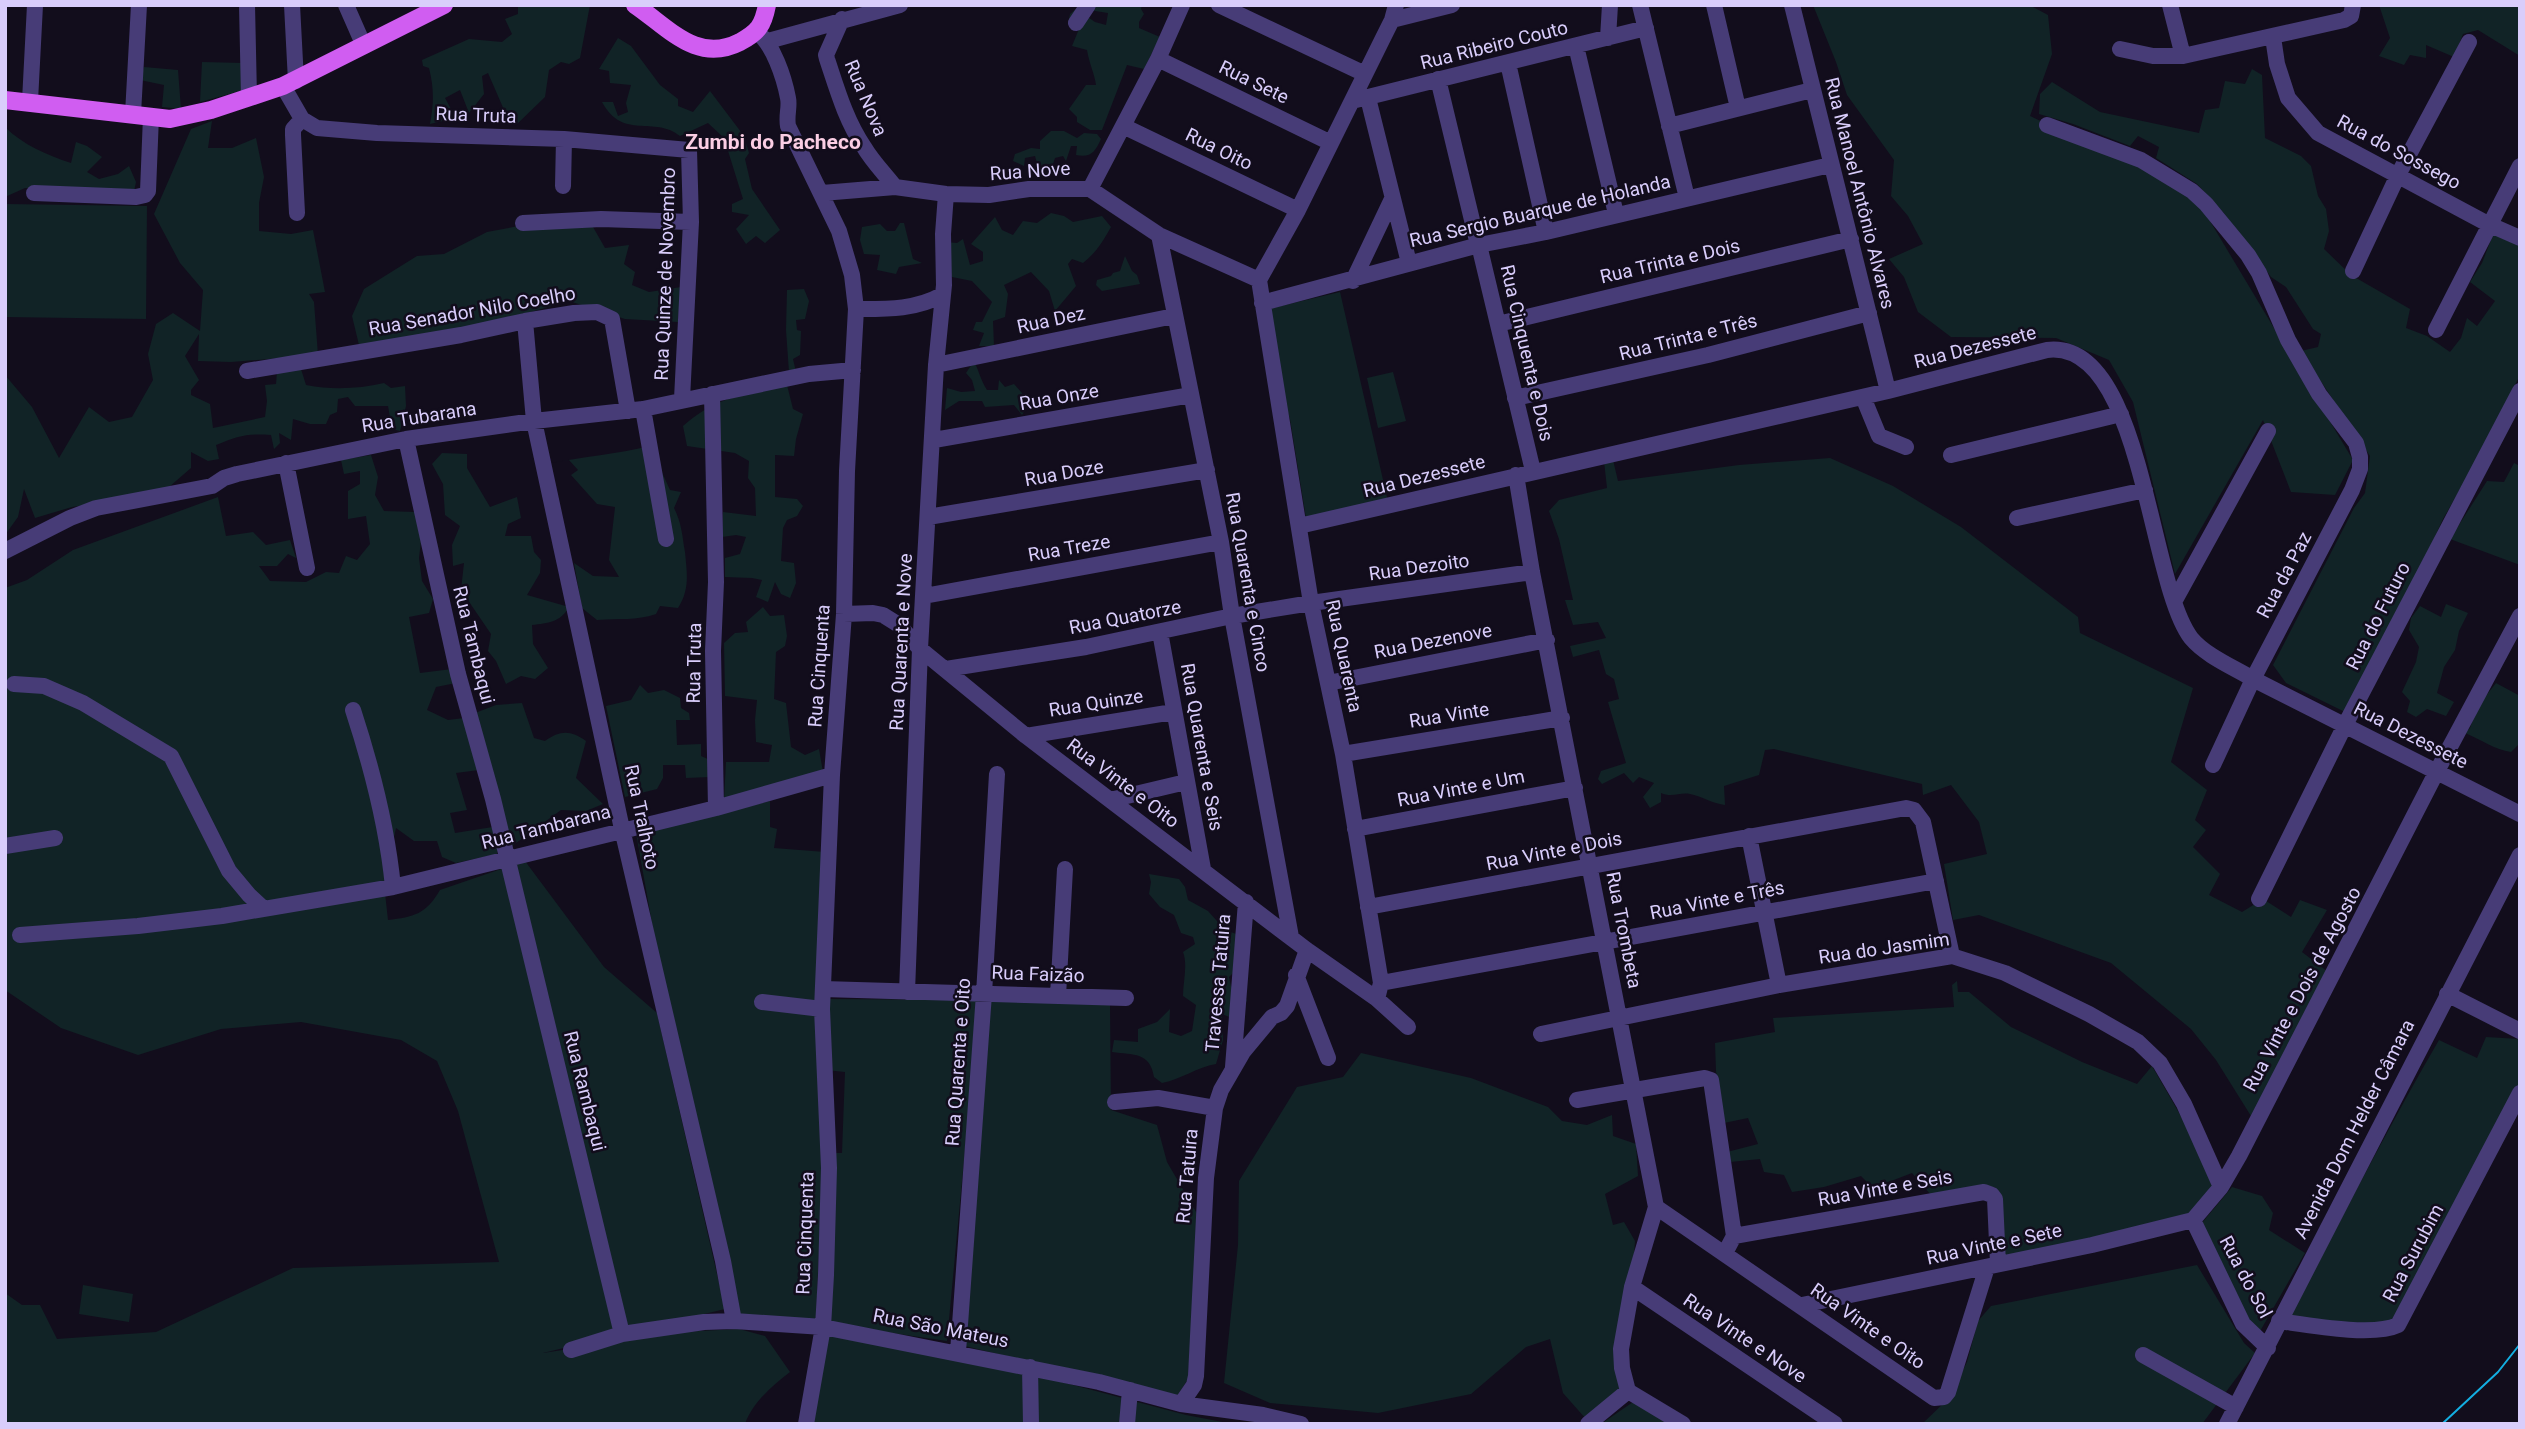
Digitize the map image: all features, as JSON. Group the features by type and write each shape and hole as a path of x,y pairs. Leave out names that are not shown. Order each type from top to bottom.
{"main road":[{"path":"5,100 170,119 190,116 289,83 444,5"},
{"path":"635,5 665,28 696,46 712,51 763,36 767,5"}],"street":[{"path":"30,101 35,5"},
{"path":"133,114 139,5"},
{"path":"247,5 249,97"},
{"path":"292,5 289,83 302,119 293,129 297,213"},
{"path":"346,5 364,46"},
{"path":"763,36 900,5"},
{"path":"1076,23 1088,5"},
{"path":"1090,189 1158,59 1182,5"},
{"path":"1219,5 1365,74"},
{"path":"1259,280 1331,143 1360,99 1365,74 1394,13 1452,5"},
{"path":"1608,38 1610,5"},
{"path":"1640,5 1687,198"},
{"path":"1714,5 1738,108"},
{"name":"Rua Manoel Antônio Alvares","path":"1792,5 1888,391"},
{"path":"2171,5 2183,56"},
{"path":"2120,49 2153,56 2183,56 2344,20 2351,16 2353,5"},
{"name":"Rua Nova","path":"842,19 826,55 827,59 845,113 865,150 895,187"},
{"name":"Rua Ribeiro Couto","path":"1360,99 1646,29"},
{"name":"Rua Cinquenta","path":"763,36 789,100 786,115 788,126 822,193 848,257 856,309 847,471 844,614 832,775 822,1009 829,1168 823,1326 806,1424"},
{"name":"Rua do Sossego","path":"2273,37 2277,64 2288,97 2318,133 2488,224 2520,238"},
{"path":"2353,271 2398,175 2469,42"},
{"path":"1576,46 1616,214"},
{"name":"Rua Sete","path":"1158,59 1331,143"},
{"path":"1507,63 1546,232"},
{"name":"Rua Cinquenta e Dois","path":"1438,79 1533,471"},
{"path":"1669,126 1812,90"},
{"path":"1360,99 1409,263"},
{"path":"34,193 136,197 145,195 148,191 151,116"},
{"name":"Rua Truta","path":"302,119 317,128 377,133 564,139 689,150"},
{"name":"Rua da Paz","path":"2047,125 2141,160 2192,191 2206,204 2253,264 2288,340 2319,394 2356,443 2360,457 2360,469 2352,490 2253,679 2213,765"},
{"name":"Rua Oito","path":"1123,126 1298,210"},
{"path":"563,186 564,139"},
{"name":"Rua Quinze de Novembro","path":"682,399 691,222 689,150"},
{"name":"Rua Sergio Buarque de Holanda","path":"1262,303 1353,281 1479,245 1546,232 1830,165"},
{"path":"2436,330 2520,166"},
{"name":"Rua Nove","path":"822,193 895,187 946,194 989,195 1029,189 1090,189 1159,235 1259,280"},
{"name":"Rua Quarenta e Nove","path":"907,992 920,649 936,365 944,285 943,234 946,194"},
{"path":"1353,281 1392,199"},
{"path":"523,223 601,219 691,222"},
{"name":"Rua Quarenta e Cinco","path":"1159,235 1221,542 1291,937"},
{"name":"Rua Trinta e Dois","path":"1498,324 1851,239"},
{"name":"Rua Quarenta","path":"1259,280 1311,603 1343,754 1379,991"},
{"path":"856,309 899,309 942,295"},
{"name":"Rua Senador Nilo Coelho","path":"247,371 461,335 525,321 597,312 612,319 636,410"},
{"name":"Rua Trinta e Três","path":"1516,398 1709,355 1869,313"},
{"name":"Rua Dez","path":"936,365 1174,316"},
{"name":"Rua Tralhoto","path":"525,321 534,421 622,829 714,1220 734,1321"},
{"name":"Rua Dezessete","path":"1299,526 1863,397 2048,350 2067,350 2093,368 2107,383 2121,415 2174,603 2192,638 2216,658 2253,679 2520,814"},
{"name":"Rua Tubarana","path":"5,551 96,508 212,486 228,476 286,463 406,439 636,410 809,374 853,369"},
{"name":"Rua do Futuro","path":"2259,899 2345,725 2520,391"},
{"name":"Rua Truta","path":"712,394 716,582 713,651 716,808"},
{"name":"Rua Onze","path":"933,440 1191,395"},
{"path":"1863,397 1879,436 1906,447"},
{"path":"636,410 666,539"},
{"path":"1951,455 2121,415"},
{"path":"2174,603 2268,432"},
{"name":"Rua Tambaqui","path":"406,439 440,600 493,799 506,859"},
{"path":"286,463 307,568"},
{"name":"Rua Doze","path":"928,517 1207,470"},
{"name":"Rua Trombeta","path":"1516,475 1532,572 1656,1207 1632,1287 1620,1357 1628,1391"},
{"path":"2017,518 2144,490"},
{"name":"Rua Treze","path":"924,596 1221,542"},
{"name":"Rua Dezoito","path":"1311,603 1532,572"},
{"name":"Rua Quatorze","path":"946,669 1311,603"},
{"name":"Rua Vinte e Oito","path":"844,614 873,613 883,615 899,625 920,649 1026,736 1307,950 1379,991"},
{"name":"Rua Vinte e Dois de Agosto","path":"2193,1220 2221,1187 2520,616"},
{"name":"Rua Quarenta e Seis","path":"1160,632 1203,869"},
{"name":"Rua Dezenove","path":"1328,683 1546,640"},
{"path":"15,684 44,686 83,703 171,756 229,871 248,895 263,908"},
{"path":"353,710 379,795 393,887"},
{"name":"Rua Quinze","path":"1026,736 1173,712"},
{"name":"Rua Vinte","path":"1343,754 1562,718"},
{"name":"Rua Quarenta e Oito","path":"958,1352 997,774"},
{"name":"Rua Tambarana","path":"20,934 222,916 393,887 716,808 832,775"},
{"path":"1110,800 1186,782"},
{"name":"Rua Vinte e Um","path":"1355,829 1575,788"},
{"name":"Rua Vinte e Dois","path":"1368,907 1894,809 1914,810 1923,822 1952,956"},
{"path":"1749,836 1779,985"},
{"path":"5,846 55,838"},
{"name":"Avenida Dom Helder Câmara","path":"2227,1424 2520,855"},
{"name":"Rua Rambaqui","path":"506,859 622,1334"},
{"path":"1058,996 1065,869"},
{"name":"Rua Vinte e Três","path":"1379,991 1606,943 1936,881"},
{"name":"Travessa Tatuira","path":"1233,1068 1246,902"},
{"name":"Rua Tatuira","path":"1181,1404 1194,1385 1196,1376 1206,1178 1215,1108 1233,1068 1272,1017 1284,1010 1307,950"},
{"name":"Rua do Jasmim","path":"1541,1034 1779,985 1952,956 2005,973 2089,1014 2138,1042 2160,1063 2184,1104 2221,1187"},
{"path":"1296,975 1328,1058"},
{"name":"Rua Faizão","path":"823,989 1126,998"},
{"path":"1379,991 1408,1027"},
{"path":"2447,994 2520,1031"},
{"path":"762,1002 822,1009"},
{"path":"1577,1100 1705,1078 1711,1080 1734,1236 1725,1253"},
{"name":"Rua Surubim","path":"2279,1321 2344,1329 2389,1329 2398,1325 2520,1093"},
{"path":"1115,1102 1158,1098 1215,1108"},
{"name":"Rua Vinte e Seis","path":"1734,1236 1984,1192 1995,1199 1993,1265"},
{"name":"Rua Vinte e Oito","path":"1656,1207 1934,1398 1940,1398 1948,1392 1993,1265"},
{"name":"Rua Vinte e Sete","path":"1802,1305 2092,1245 2193,1220"},
{"name":"Rua do Sol","path":"2193,1220 2243,1324 2268,1348"},
{"name":"Rua Vinte e Nove","path":"1632,1287 1835,1424"},
{"name":"Rua São Mateus","path":"571,1350 622,1334 668,1326 734,1321 823,1326 1030,1367 1181,1404 1263,1415 1301,1424"},
{"path":"2143,1355 2236,1407"},
{"path":"1030,1367 1031,1424"},
{"path":"1127,1424 1130,1390"},
{"path":"1588,1424 1628,1391 1683,1424"}],"shaded area":[{"path":"518,5 590,5 580,58 569,64 561,62 549,70 545,97 516,125 508,119 488,73 482,76 484,94 469,113 460,90 445,98 456,118 430,124 432,82 429,68 423,66 422,60 469,39 502,42 512,34 505,19 518,14"},
{"path":"1087,5 1142,5 1144,14 1139,28 1160,37 1144,69 1127,65 1102,130 1090,130 1077,122 1077,117 1069,109 1086,85 1096,85 1087,50 1072,46 1079,29 1068,23 1070,14 1076,9 1095,22 1106,25 1108,13 1089,10"},
{"path":"1813,5 2029,5 2048,15 2052,54 2030,116 2192,191 2353,460 2335,495 2291,492 2263,420 2175,574 2133,402 2109,360 2056,338 1951,337 1918,312 1904,277 1889,259 1923,244 1908,216 1891,196 1894,160 1847,95"},
{"path":"2379,5 2520,5 2520,56 2478,30 2463,34 2454,57 2426,45 2426,58 2410,55 2404,65 2379,56 2390,38"},
{"path":"618,38 631,46 660,85 678,99 678,106 693,112 710,91 744,136 749,153 745,159 752,189 780,230 765,243 756,236 746,244 736,229 749,215 732,212 732,204 743,199 724,138 708,123 680,136 660,127 619,121 610,114 602,102 613,102 618,116 628,112 626,103 631,85 610,83 609,71 599,69"},
{"path":"202,62 243,63 244,90 200,102"},
{"path":"144,67 178,70 181,109 162,107 164,85 140,80"},
{"path":"2252,69 2262,75 2265,138 2301,156 2311,166 2318,196 2326,209 2329,231 2324,249 2351,275 2410,309 2406,328 2427,336 2450,352 2461,338 2467,318 2477,326 2495,301 2470,282 2482,263 2496,227 2520,240 2520,375 2345,712 2286,683 2273,665 2354,508 2365,493 2370,456 2301,351 2318,347 2321,334 2313,329 2286,287 2271,277 2223,212 2197,184 2156,158 2159,147 2138,136 2130,146 2039,114 2040,94 2052,82 2100,112 2199,133 2205,110 2219,108 2225,81 2245,84"},
{"path":"212,121 208,148 232,148 256,138 264,177 259,203 259,231 291,234 313,230 325,292 309,294 314,302 318,355 231,362 198,361 199,334 185,356 199,380 191,390 191,395 210,404 213,428 265,417 265,385 276,384 277,372 301,369 306,385 316,387 364,387 384,383 391,388 405,386 406,406 400,431 392,429 388,406 355,406 348,397 338,399 337,412 330,415 326,424 310,424 293,419 291,440 279,433 280,443 274,449 271,435 255,434 216,445 219,459 208,461 191,452 191,468 169,487 125,499 72,507 35,518 24,489 18,517 5,535 5,375 32,407 59,458 89,407 109,422 132,417 153,380 148,354 156,324 173,313 200,331 203,290 180,263 154,214 191,129"},
{"path":"5,127 36,149 71,163 76,142 87,146 102,157 87,172 99,179 118,174 129,166 136,182 133,196 25,188 5,197"},
{"path":"1051,131 1064,131 1077,138 1084,133 1097,134 1101,139 1094,151 1085,156 1076,155 1077,146 1071,146 1066,161 1063,156 1055,158 1052,167 1038,167 1035,156 1025,158 1024,166 1013,161 1015,154 1031,148 1040,149 1040,141"},
{"path":"5,204 147,206 146,319 5,317"},
{"path":"1051,213 1064,216 1073,222 1102,216 1111,227 1088,259 1083,263 1072,259 1068,264 1076,286 1055,311 1049,291 1031,272 1004,285 1008,294 1005,317 993,321 994,346 979,346 984,333 973,330 976,322 982,322 992,302 972,281 952,277 939,258 945,242 957,243 963,239 970,265 983,261 983,252 971,244 995,217 1002,230 1013,235 1023,221 1037,223"},
{"path":"556,219 593,227 605,248 629,245 624,264 635,272 632,285 649,292 681,287 678,322 625,319 569,301 475,328 359,345 352,316 364,289 417,256 444,254 487,232"},
{"path":"900,223 904,223 913,259 922,263 899,267 896,274 877,270 880,255 864,254 860,240 862,227 880,224 887,231 895,231"},
{"path":"1125,256 1140,284 1102,291 1096,285 1097,280 1120,271"},
{"path":"804,289 809,301 805,319 796,320 797,330 801,331 800,355 793,359 796,372 789,372 787,290"},
{"path":"1340,292 1389,506 1306,518 1290,419 1275,373 1268,309"},
{"path":"974,361 987,390 998,390 999,380 1005,387 1014,384 1022,393 1026,409 1022,415 1014,405 985,407 982,401 959,401 945,410 947,388 961,392 975,391 972,380 966,373"},
{"path":"1393,372 1406,421 1378,428 1367,378"},
{"path":"787,385 793,409 803,414 794,456 775,455 775,497 797,499 803,506 797,516 787,520 783,528 781,561 794,563 796,583 790,598 781,594 775,582 768,602 756,597 762,580 725,577 725,558 740,554 746,537 722,537 723,512 756,516 755,488 748,478 749,461 735,453 687,446 683,426 720,402"},
{"path":"650,446 670,490 681,492 674,508 685,552 687,581 684,594 678,608 660,606 656,614 649,616 597,620 582,608 574,563 593,576 619,577 609,560 615,507 597,504 571,475 578,470 569,460 550,463"},
{"path":"442,453 467,454 467,468 490,507 517,497 521,518 508,524 505,536 531,536 534,552 541,560 540,573 527,595 569,607 558,619 532,625 533,644 548,668 535,679 521,676 506,684 496,661 488,651 491,634 461,590 464,563 453,566 452,545 460,526 445,515 443,484 432,464"},
{"path":"371,455 378,477 375,495 384,511 415,512 421,541 419,558 422,581 433,599 429,613 409,617 420,673 452,669 456,683 436,687 427,710 448,720 464,718 479,770 456,773 467,810 450,813 455,833 499,826 497,854 456,863 442,857 437,841 414,841 396,828 384,884 388,920 418,913 430,904 440,890 525,861 604,967 657,1013 725,1309 543,1353 679,1332 739,1329 765,1336 790,1372 758,1402 745,1424 5,1424 5,1293 22,1305 40,1305 57,1339 156,1332 293,1268 499,1262 458,1111 437,1061 401,1040 301,1022 221,1029 138,1055 61,1028 5,990 5,588 27,580 73,550 218,497 226,536 253,532 266,545 290,540 296,558 288,554 277,566 259,566 270,581 306,582 326,572 339,573 346,556 357,560 370,544 366,516 348,519 348,491 360,484 360,471 344,474 341,460"},
{"path":"1830,458 1893,486 1961,527 2078,617 2080,633 2193,688 2171,762 2207,790 2195,820 2206,830 2193,847 2220,874 2209,895 2242,912 2263,899 2291,917 2300,900 2327,910 2302,952 2328,972 2251,1116 2216,1060 2191,1029 2111,963 1979,915 1953,920 1944,864 1987,854 1979,822 1951,785 1923,795 1922,784 1774,749 1765,750 1759,775 1724,786 1725,805 1690,794 1661,793 1661,802 1650,808 1643,797 1654,783 1639,777 1633,783 1624,773 1602,784 1598,779 1601,771 1626,763 1608,702 1619,699 1614,679 1606,674 1599,650 1573,657 1570,646 1606,638 1598,622 1573,625 1565,600 1573,600 1559,539 1549,511 1559,500 1607,488 1604,461 1613,460 1618,481 1739,465"},
{"path":"2514,463 2520,466 2520,565 2450,539 2487,481 2504,482"},
{"path":"2446,604 2468,613 2459,631 2455,650 2444,667 2437,693 2454,702 2446,716 2427,709 2416,717 2407,712 2410,701 2402,692 2416,662 2419,647 2409,630 2411,618 2420,606 2441,617"},
{"path":"763,607 770,616 784,615 787,636 785,646 776,652 774,699 786,703 791,747 805,755 819,749 823,772 724,799 726,762 769,762 772,745 756,742 757,700 725,696 724,643 735,633 748,632 746,622"},
{"path":"2496,683 2520,696 2520,743 2511,752 2493,747 2465,733 2470,728 2477,707"},
{"path":"640,685 648,693 664,690 680,698 681,708 689,713 690,720 676,720 677,745 701,744 701,756 710,760 710,777 686,778 685,765 663,765 663,778 657,789 625,797 606,706 631,700"},
{"path":"522,703 534,738 545,741 566,733 586,741 576,778 603,804 586,811 561,810 512,846 475,713 496,705"},
{"path":"770,801 770,827 777,829 774,848 825,852 822,1178 816,1319 736,1318 670,1025 636,833"},
{"path":"1149,874 1179,879 1185,887 1188,900 1208,911 1225,930 1242,936 1241,965 1229,977 1231,986 1247,1000 1239,1021 1222,1014 1223,1040 1216,1064 1162,1083 1154,1077 1145,1059 1112,1052 1114,1040 1138,1042 1138,1029 1157,1022 1170,1009 1169,1032 1181,1036 1192,1031 1196,1005 1183,996 1183,952 1195,944 1193,937 1181,933 1174,915 1160,907 1149,894"},
{"path":"1957,981 1958,992 1969,992 2011,1027 2082,1062 2137,1084 2152,1066 2197,1144 2213,1186 2191,1214 2000,1260 1995,1187 1931,1195 1912,1173 1873,1188 1861,1176 1824,1187 1792,1192 1784,1175 1764,1172 1760,1159 1730,1162 1727,1152 1758,1144 1748,1118 1724,1123 1716,1071 1715,1043 1775,1032 1773,1018 1954,1007 1952,985"},
{"path":"828,999 979,1000 947,1341 830,1324 829,1153 842,1153 845,1072 826,1070"},
{"path":"991,1001 1110,1004 1111,1110 1157,1125 1167,1162 1199,1217 1188,1379 1176,1398 965,1346"},
{"path":"2486,1037 2520,1039 2520,1090 2393,1322 2369,1329 2288,1319 2439,1040 2477,1058"},
{"path":"1361,1053 1471,1078 1548,1107 1562,1121 1587,1125 1612,1115 1613,1136 1636,1144 1638,1176 1605,1194 1613,1225 1624,1222 1635,1241 1625,1391 1586,1419 1563,1393 1550,1339 1526,1347 1471,1394 1378,1413 1270,1403 1224,1383 1238,1245 1239,1181 1297,1087 1343,1077"},
{"path":"2232,1187 2262,1196 2273,1213 2269,1230 2305,1253 2259,1333 2245,1315 2201,1224"},
{"path":"2197,1265 2244,1343 2255,1353 2202,1424 1922,1424 1949,1398 1967,1362 1978,1321 1991,1306"},
{"path":"83,1285 133,1294 129,1322 79,1314"},
{"path":"823,1327 927,1346 1186,1415 1233,1424 806,1424"},
{"path":"1636,1400 1669,1424 1601,1424"}],"tram line":[{"path":"2442,1424 2498,1372 2520,1344"}],"district":[{"name":"Zumbi do Pacheco","path":"773,142"}]}
